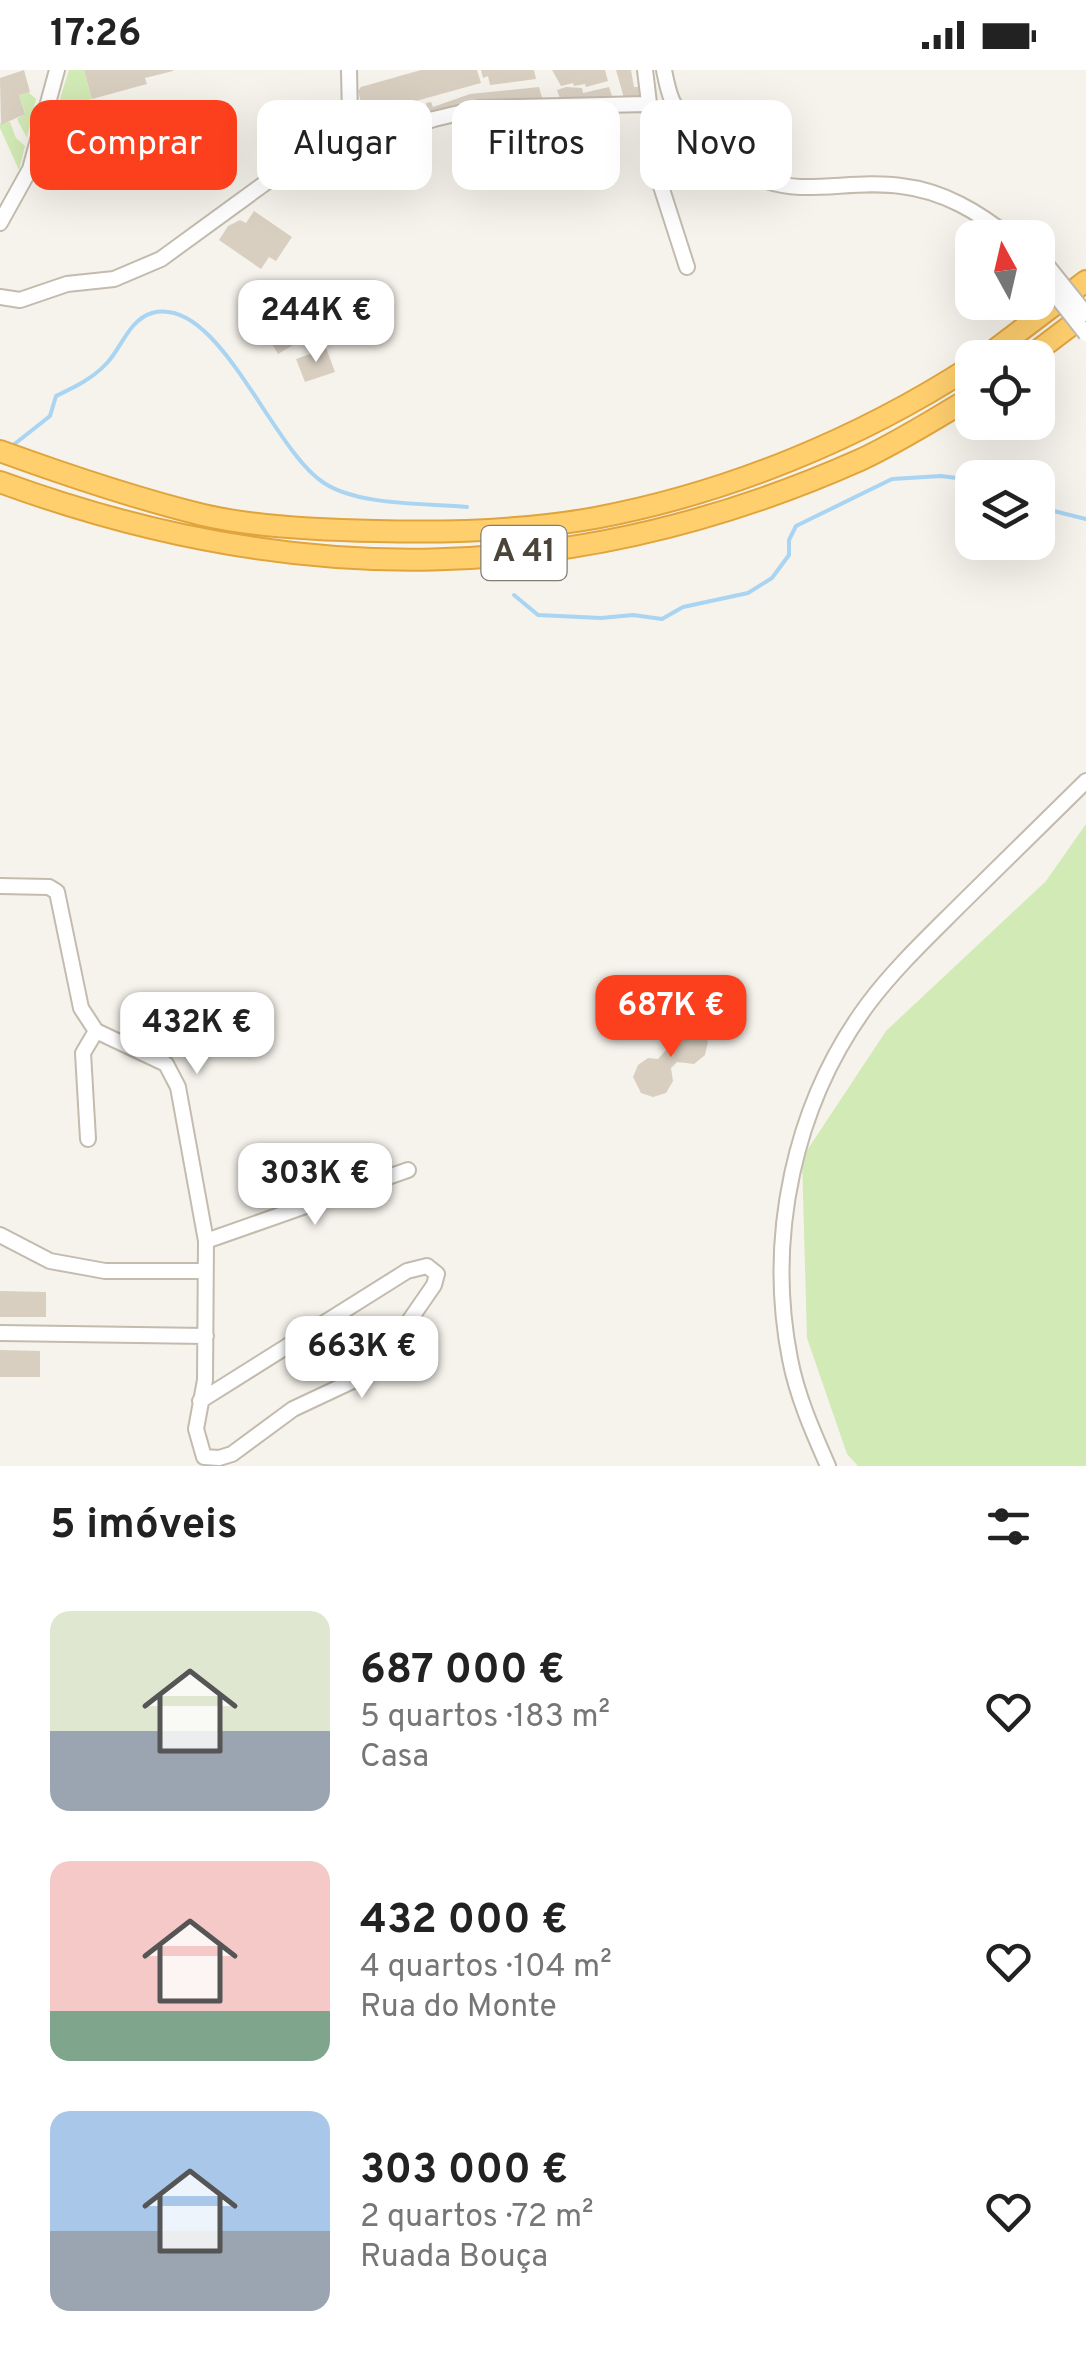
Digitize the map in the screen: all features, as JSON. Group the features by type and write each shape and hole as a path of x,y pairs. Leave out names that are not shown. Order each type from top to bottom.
{"highway":[{"path":"1008,340 1086,282"},
{"path":"1052,340 1086,314"},
{"name":"A 41","path":"0,451 62,474 205,515 332,530 462,533 594,518 722,486 850,435 955,376"},
{"name":"A 41","path":"0,482 53,501 202,541 330,559 464,561 600,543 731,511 863,458 955,407"}],"street":[{"path":"0,223 24,184 58,70"},
{"path":"349,100 350,70"},
{"path":"646,70 648,100"},
{"path":"664,70 674,103 701,142 745,173 795,187 900,185 975,210 988,220"},
{"path":"432,120 480,108 640,104"},
{"path":"0,297 20,300 66,284 114,280 161,259 257,189"},
{"path":"662,190 687,266"},
{"path":"1055,275 1086,314"},
{"path":"1055,295 1086,334"},
{"path":"828,1466 808,1421 790,1361 781,1298 782,1238 790,1178 806,1121 834,1059 868,1004 922,943 1086,781"},
{"path":"0,886 50,886 58,892 81,1008 96,1031 166,1064 173,1074 206,1241 206,1336 196,1429 201,1462 232,1454 294,1410 359,1378 388,1352 424,1300 436,1280 434,1269 427,1266 407,1271 200,1401"},
{"path":"88,1139 83,1053 96,1031"},
{"path":"206,1241 408,1170"},
{"path":"0,1236 50,1261 105,1270 205,1272"},
{"path":"0,1332 206,1336"}],"green space":[{"path":"69,70 84,70 92,99 60,100"},
{"path":"28,92 36,99 30,100 27,138 17,119 25,113 19,95"},
{"path":"10,122 16,138 25,146 19,170 0,128 0,123"},
{"path":"1086,824 1086,1466 858,1466 847,1454 807,1338 802,1158 886,1031 1046,881"}],"building":[{"path":"24,70 30,92 19,95 25,114 1,125 0,78"},
{"path":"84,70 173,71 145,78 147,84 92,99"},
{"path":"421,70 477,70 481,83 420,100 360,100 361,87"},
{"path":"481,70 534,70 536,79 490,85"},
{"path":"552,70 605,70 608,81 586,87 573,83 561,86"},
{"path":"616,70 631,70 634,87 642,87 643,98 624,98"},
{"path":"539,87 543,100 453,100 470,94"},
{"path":"609,87 613,99 561,100 557,90 582,88 583,93"},
{"path":"452,100 452,118 432,122 433,107"},
{"path":"254,211 292,237 276,261 269,257 261,269 219,240 228,226 240,220 246,223"},
{"path":"305,293 325,326 278,354 255,315 283,299 287,306"},
{"path":"326,348 335,372 305,382 296,359"},
{"path":"682,1023 702,1029 708,1042 705,1055 694,1064 677,1062 671,1068 673,1081 666,1093 653,1097 641,1093 633,1077 638,1065 648,1058 658,1059 666,1050 670,1030"},
{"path":"0,1291 46,1292 46,1317 0,1317"},
{"path":"0,1350 40,1351 40,1377 0,1377"}],"waterway":[{"path":"12,446 50,416 56,396 77,386 107,363 137,322 152,313 176,314 200,327 222,350 284,440 324,483 374,500 467,507"},
{"path":"514,595 538,615 633,615 662,619 683,607 748,593 772,578 789,555 789,540 796,526 892,479 955,478"},
{"path":"1055,511 1086,519"}]}
